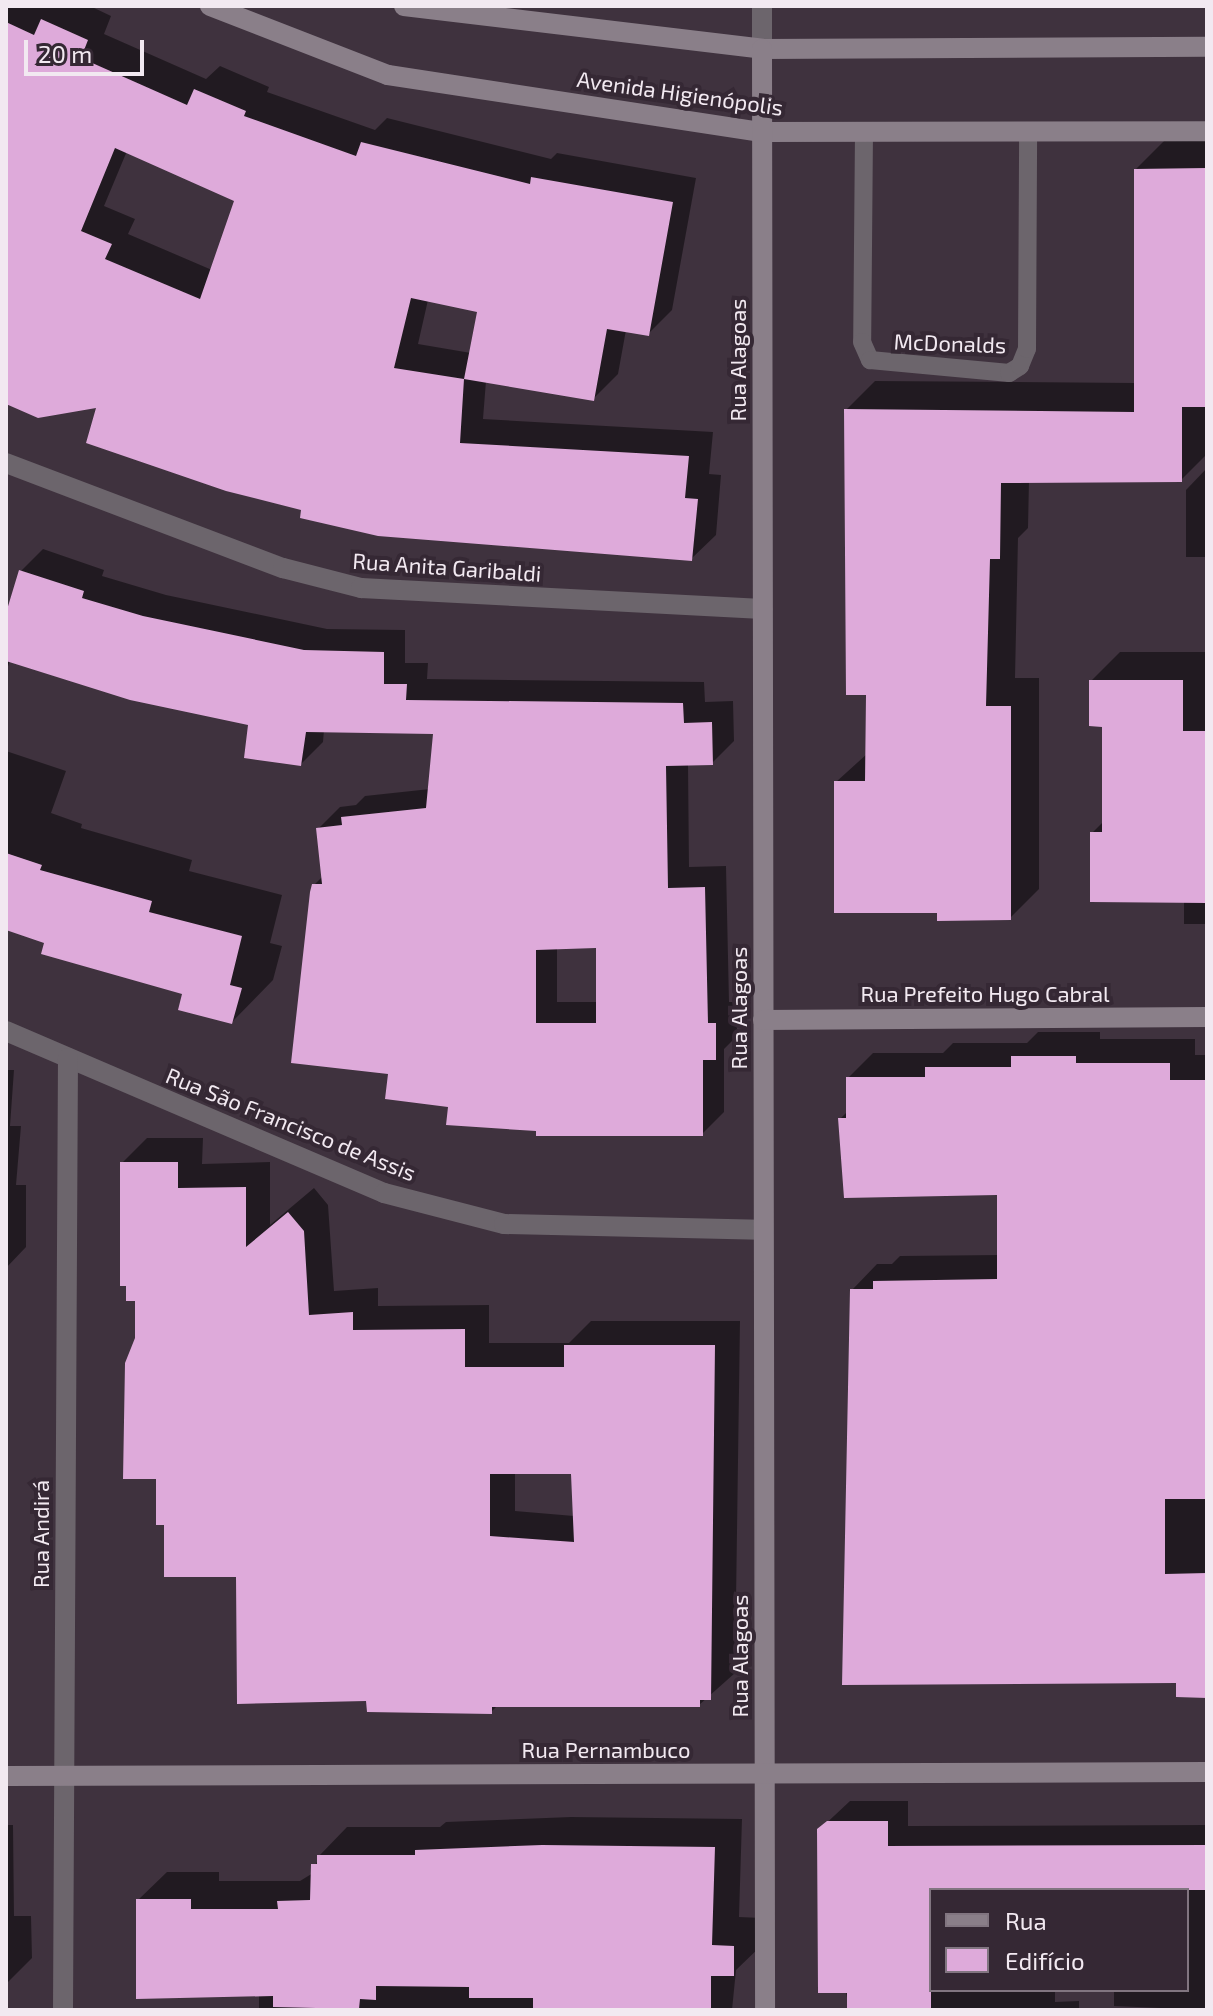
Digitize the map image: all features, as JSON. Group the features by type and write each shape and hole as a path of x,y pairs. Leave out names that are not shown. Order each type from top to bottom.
{"street":[{"name":"Avenida Higienópolis","path":"210,6 388,75 762,132 1207,131"},
{"path":"404,6 762,49 1207,47"},
{"name":"Rua Alagoas","path":"762,6 763,1020 760,1230 765,2010"},
{"name":"Rua Anita Garibaldi","path":"6,463 283,568 361,588 762,609"},
{"name":"Rua Prefeito Hugo Cabral","path":"763,1020 1207,1017"},
{"name":"Rua São Francisco de Assis","path":"6,1031 384,1193 504,1224 760,1230"},
{"name":"Rua Andirá","path":"63,2010 68,1058"},
{"name":"Rua Pernambuco","path":"6,1776 1207,1772"}],"lane":[{"name":"McDonalds","path":"864,132 862,342 870,360 1009,373 1020,366 1027,349 1028,131"}],"building":[{"path":"41,19 88,40 81,58 187,105 194,89 246,111 244,116 356,156 361,142 530,184 531,177 673,202 649,336 607,329 594,401 464,379 460,443 689,456 685,498 698,499 692,561 378,536 300,518 301,510 226,491 86,443 96,408 38,418 6,404 6,22 34,35","holes":["115,148 234,201 200,299 105,259 112,244 81,231","411,298 477,312 464,379 394,368"]},
{"path":"1207,168 1207,407 1182,407 1182,482 1001,483 1000,559 990,559 986,706 1011,706 1011,920 937,921 937,913 834,913 834,781 865,781 866,695 846,695 844,409 1134,412 1134,169"},
{"path":"19,570 84,591 82,598 143,616 304,650 384,652 384,684 407,684 406,700 683,703 684,723 712,722 713,765 666,766 668,888 705,887 708,1023 716,1023 716,1060 703,1060 703,1136 536,1136 536,1131 446,1125 448,1107 385,1099 388,1074 291,1063 310,892 312,884 322,884 316,828 342,825 341,817 426,808 433,734 306,732 301,766 244,758 248,725 130,700 6,661 6,613","holes":["596,948 596,1023 536,1023 536,950"]},
{"path":"1089,680 1183,680 1183,731 1207,731 1207,903 1090,902 1090,832 1102,832 1102,727 1089,726"},
{"path":"6,853 42,865 40,870 152,901 149,912 242,936 230,985 242,988 232,1024 178,1010 182,994 41,954 44,943 6,930"},
{"path":"1011,1056 1076,1056 1076,1063 1170,1063 1170,1080 1207,1080 1207,1499 1165,1499 1165,1574 1207,1573 1207,1698 1176,1697 1176,1683 842,1685 850,1289 873,1289 873,1281 997,1279 997,1195 844,1198 838,1118 846,1118 846,1077 925,1077 925,1067 1011,1067"},
{"path":"120,1162 178,1162 178,1188 246,1187 246,1247 288,1212 304,1231 309,1315 353,1312 353,1330 465,1329 465,1367 564,1367 564,1345 715,1345 711,1700 700,1700 700,1707 492,1707 492,1714 367,1712 366,1701 237,1704 236,1577 164,1577 164,1525 156,1525 156,1479 123,1479 125,1363 135,1338 135,1301 126,1301 126,1286 120,1286","holes":["490,1474 571,1474 574,1542 490,1536"]},
{"path":"827,1821 888,1821 888,1846 1207,1845 1207,1890 929,1888 931,2010 847,2010 847,1993 818,1993 817,1829"},
{"path":"542,1845 715,1847 712,1945 734,1946 734,1976 711,1976 711,2008 533,2010 533,1998 469,1998 469,1987 376,1986 376,2000 360,1999 359,2009 273,2007 273,1996 136,1999 136,1899 191,1899 191,1909 278,1909 277,1901 310,1900 311,1864 317,1864 317,1855 415,1855 415,1850"}]}
